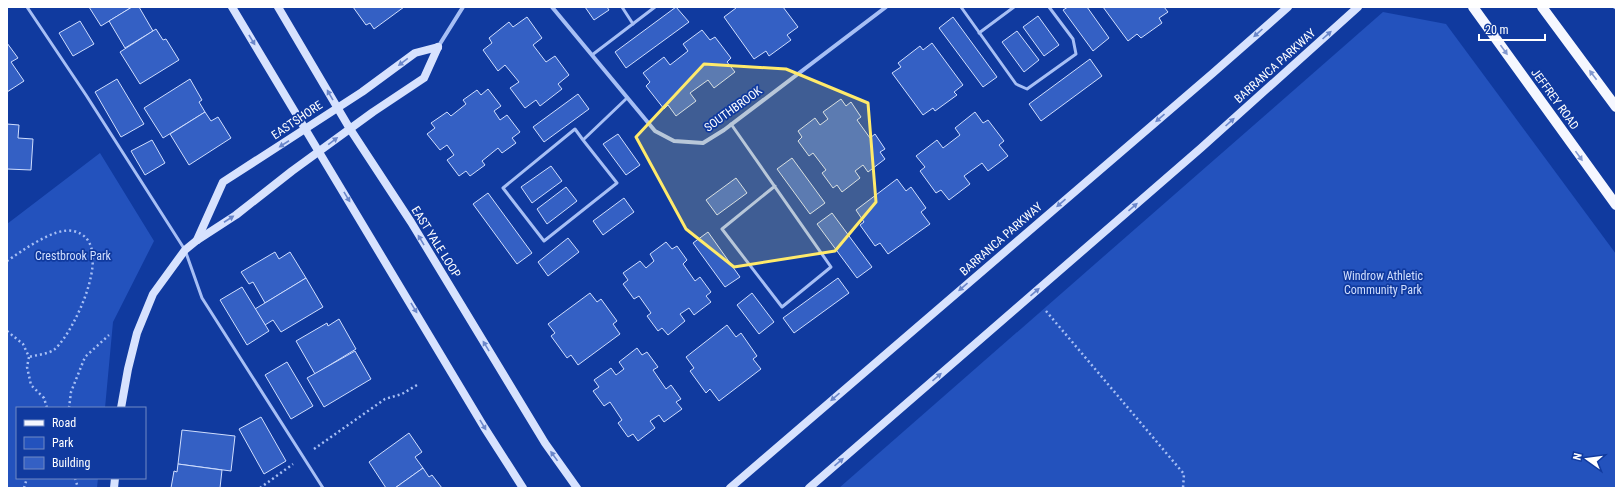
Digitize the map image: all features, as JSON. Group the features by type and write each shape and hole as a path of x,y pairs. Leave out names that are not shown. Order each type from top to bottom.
{"main road":[{"path":"232,7 484,427 523,488"},
{"name":"EAST YALE LOOP","path":"278,7 350,129 414,229 545,443 578,488"},
{"name":"BARRANCA PARKWAY","path":"730,488 1288,7"},
{"name":"BARRANCA PARKWAY","path":"809,488 1195,153 1358,7"},
{"name":"JEFFREY ROAD","path":"1473,7 1616,205"},
{"path":"1542,7 1616,107"},
{"name":"EASTSHORE","path":"196,240 223,182 362,92 415,53 438,47"},
{"name":"EASTSHORE","path":"121,407 137,333 153,294 185,250 196,240 236,215 350,129 424,78 438,47"}],"street":[{"name":"EASTSHORE","path":"438,47 463,7"},
{"name":"SOUTHBROOK","path":"552,7 655,131 674,141 703,143 731,124 886,7"}],"lane":[{"path":"27,7 86,95 185,250 202,298 323,488"},
{"path":"622,7 633,24"},
{"path":"592,55 655,7"},
{"path":"961,7 1016,84 1027,89 1076,54 1073,39 1049,7"},
{"path":"979,33 1014,7"},
{"path":"583,140 627,98"},
{"path":"731,124 775,186 831,267 782,307 722,229 775,186"},
{"path":"575,129 583,140 617,183 544,241 504,188 575,129"}],"path":[{"path":"7,260 38,241 53,234 72,231 85,236 90,245 92,261 91,280 74,322 67,334 54,350 29,358"},
{"path":"1046,311 1184,474 1183,488"},
{"path":"7,331 23,344 29,358 27,366 31,385 44,398 47,407"},
{"path":"69,407 71,392 85,357 109,335"},
{"path":"260,488 385,399 402,394 417,385"}],"highlighted area":[{"path":"704,64 786,69 868,103 876,202 835,251 734,267 686,229 636,137"}],"green space":[{"name":"Windrow Athletic Community Park","path":"1383,12 1446,24 1616,254 1616,488 839,488"},
{"name":"Crestbrook Park","path":"100,153 154,241 113,322 105,407 16,407 16,479 98,479 97,488 7,488 7,224"}],"building":[{"path":"89,7 132,7 101,26"},
{"path":"132,7 139,7 153,31 125,48 109,21"},
{"path":"353,7 404,7 374,29 370,23 366,25"},
{"path":"585,7 607,7 609,10 594,20"},
{"path":"676,7 689,22 626,68 615,52"},
{"path":"736,7 783,7 798,27 787,35 791,40 769,56 766,51 754,59 724,17"},
{"path":"1068,7 1087,7 1109,38 1093,51 1063,10"},
{"path":"1103,7 1164,7 1168,12 1159,18 1162,23 1141,38 1137,34 1128,41"},
{"path":"1038,16 1059,45 1044,56 1023,27"},
{"path":"527,17 542,38 533,45 546,62 555,56 569,75 558,84 562,89 540,106 536,100 525,108 510,88 519,82 505,65 498,71 483,50 492,43 489,38 509,22 513,27"},
{"path":"953,17 997,77 983,87 939,28"},
{"path":"80,21 94,44 73,56 59,33"},
{"path":"156,29 163,40 166,39 179,60 140,84 120,52"},
{"path":"702,30 710,40 715,37 731,58 727,62 735,72 714,88 708,80 690,93 696,101 676,116 668,105 664,109 646,86 650,82 643,73 664,57 670,65 688,51 683,44"},
{"path":"1017,31 1039,60 1024,72 1002,42"},
{"path":"7,43 18,58 11,62 24,81 7,92"},
{"path":"932,43 963,85 954,92 957,95 935,111 933,108 923,115 892,73 901,67 898,63 920,46 923,50"},
{"path":"1090,59 1102,76 1041,121 1029,104"},
{"path":"117,79 144,124 121,137 95,92"},
{"path":"190,79 202,100 199,102 205,112 163,138 144,108"},
{"path":"488,89 501,106 494,111 500,120 507,115 520,132 512,138 516,143 502,153 498,148 482,161 485,165 470,176 466,171 459,176 447,160 454,155 447,145 440,150 427,134 435,128 431,123 447,112 451,116 466,104 463,100 477,90 481,95"},
{"path":"578,94 589,109 544,142 533,127"},
{"path":"841,99 846,106 851,102 861,117 857,120 870,138 875,134 885,149 880,152 885,159 868,172 863,165 855,171 860,178 842,192 837,185 833,188 822,173 826,170 813,153 809,156 798,141 802,137 798,131 815,118 820,125 828,119 823,112"},
{"path":"205,112 211,121 218,117 231,138 189,165 170,134"},
{"path":"975,112 983,123 988,120 1004,141 999,145 1008,156 988,171 982,163 964,176 970,184 949,200 941,190 936,193 920,171 925,167 916,156 937,140 943,148 960,135 955,128"},
{"path":"7,124 19,125 18,138 33,139 31,170 7,169"},
{"path":"618,134 640,165 626,175 603,144"},
{"path":"152,140 165,163 145,175 131,151"},
{"path":"792,158 825,203 810,214 777,169"},
{"path":"551,166 562,181 532,203 521,187"},
{"path":"736,178 747,193 717,215 706,200"},
{"path":"897,179 906,191 911,187 926,208 921,212 930,224 888,254 880,243 875,246 860,225 864,222 856,210"},
{"path":"566,187 577,201 547,224 537,209"},
{"path":"488,193 532,253 517,264 473,204"},
{"path":"624,198 634,212 603,235 593,221"},
{"path":"832,213 872,267 857,278 817,224"},
{"path":"708,232 740,277 725,287 693,243"},
{"path":"568,238 579,252 548,276 538,262"},
{"path":"666,242 672,249 677,246 687,260 683,264 695,281 700,277 711,292 706,296 711,302 694,315 689,308 680,314 685,321 668,335 662,328 658,331 647,316 651,313 639,296 634,299 623,284 628,280 623,273 640,261 646,268 654,261 650,254"},
{"path":"275,252 279,259 290,252 306,278 265,303 253,282 249,284 241,272"},
{"path":"306,278 323,307 281,332 273,320 265,325 255,309"},
{"path":"838,278 849,293 794,333 783,318"},
{"path":"242,287 269,331 247,345 220,300"},
{"path":"590,293 597,302 601,299 617,321 613,324 620,334 578,365 571,355 567,358 551,336 555,333 548,324"},
{"path":"752,293 774,322 759,334 737,305"},
{"path":"339,319 356,349 315,374 296,341 327,323 328,326"},
{"path":"727,325 736,337 741,333 757,356 753,359 761,369 719,401 710,389 706,393 690,371 694,368 686,357"},
{"path":"637,348 642,355 647,352 658,367 653,370 666,389 671,385 681,399 676,402 682,409 664,422 659,415 650,421 655,428 638,441 633,434 628,437 618,423 622,420 610,402 604,406 593,391 599,387 594,380 611,368 616,375 624,369 619,362"},
{"path":"355,351 371,379 324,407 307,378"},
{"path":"287,362 313,406 291,419 265,375"},
{"path":"261,417 286,461 264,474 239,429"},
{"path":"182,430 235,436 231,471 178,464"},
{"path":"409,433 422,452 415,457 423,468 395,488 386,488 369,462"},
{"path":"178,464 222,470 220,488 171,488 174,471 177,472"},
{"path":"423,468 429,477 432,475 442,488 395,488"}]}
